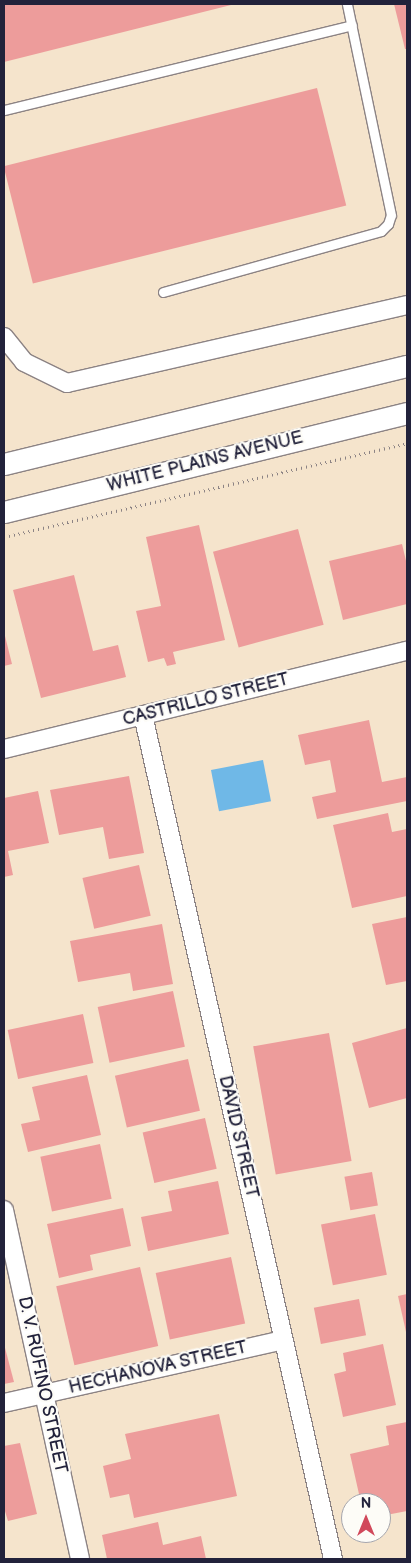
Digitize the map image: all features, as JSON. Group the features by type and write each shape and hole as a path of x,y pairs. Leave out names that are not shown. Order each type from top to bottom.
{"street":[{"path":"4,337 24,362 68,383 407,305"},
{"path":"4,464 407,366"},
{"name":"WHITE PLAINS AVENUE","path":"4,512 407,413"},
{"name":"CASTRILLO STREET","path":"4,749 407,651"},
{"name":"DAVID STREET","path":"143,715 333,1559"},
{"name":"D. V. RUFINO STREET","path":"4,1210 80,1559"},
{"name":"HECHANOVA STREET","path":"4,1403 283,1340"}],"lane":[{"path":"163,292 381,231 388,224 391,214 347,4"},
{"path":"4,110 352,25"}],"path":[{"path":"4,537 407,443"}],"water":[{"path":"263,760 271,801 219,811 211,770"}],"building":[{"path":"4,4 235,4 4,62"},
{"path":"394,4 407,4 407,49 405,49"},
{"path":"317,88 346,205 33,284 4,166"},
{"path":"199,525 225,640 173,652 176,664 167,666 164,658 148,662 136,611 161,606 146,537"},
{"path":"298,529 324,625 239,647 213,552"},
{"path":"402,544 407,565 407,604 343,620 329,561"},
{"path":"74,575 93,651 118,645 126,677 41,698 13,590"},
{"path":"4,632 12,664 4,666"},
{"path":"369,720 382,782 407,777 407,801 317,819 312,797 336,792 330,760 305,765 298,735"},
{"path":"129,776 144,853 109,859 103,827 59,835 50,790"},
{"path":"38,791 49,843 8,851 13,875 4,877 4,798"},
{"path":"388,813 392,832 407,829 407,896 352,908 333,825"},
{"path":"139,865 151,916 94,929 82,878"},
{"path":"407,917 407,981 386,985 372,924"},
{"path":"162,924 173,984 133,991 130,973 78,982 70,941"},
{"path":"173,991 185,1047 110,1063 98,1007"},
{"path":"83,1014 93,1063 18,1079 8,1030"},
{"path":"407,1028 407,1098 369,1108 352,1043"},
{"path":"329,1033 352,1161 276,1174 253,1046"},
{"path":"188,1059 200,1111 127,1128 115,1076"},
{"path":"87,1075 101,1135 28,1152 21,1124 40,1120 32,1087"},
{"path":"205,1118 217,1169 154,1183 143,1132"},
{"path":"100,1144 112,1199 52,1211 40,1157"},
{"path":"372,1172 378,1205 350,1210 344,1177"},
{"path":"218,1181 229,1234 148,1251 141,1217 172,1211 168,1191"},
{"path":"123,1208 131,1246 90,1255 93,1270 59,1278 47,1224"},
{"path":"375,1214 387,1275 333,1285 321,1224"},
{"path":"231,1257 245,1324 170,1340 156,1273"},
{"path":"140,1267 158,1346 74,1365 56,1286"},
{"path":"407,1294 407,1332 406,1332 398,1296"},
{"path":"359,1299 366,1335 321,1344 314,1308"},
{"path":"4,1344 14,1382 4,1384"},
{"path":"383,1344 396,1405 343,1417 334,1374 346,1371 343,1353"},
{"path":"219,1414 237,1496 134,1518 129,1494 110,1498 103,1466 131,1459 125,1434"},
{"path":"407,1422 407,1511 391,1514 391,1493 359,1493 350,1454 389,1445 386,1426"},
{"path":"20,1443 37,1514 8,1521 4,1508 4,1446"},
{"path":"158,1522 163,1545 201,1536 206,1559 107,1559 102,1535"}]}
